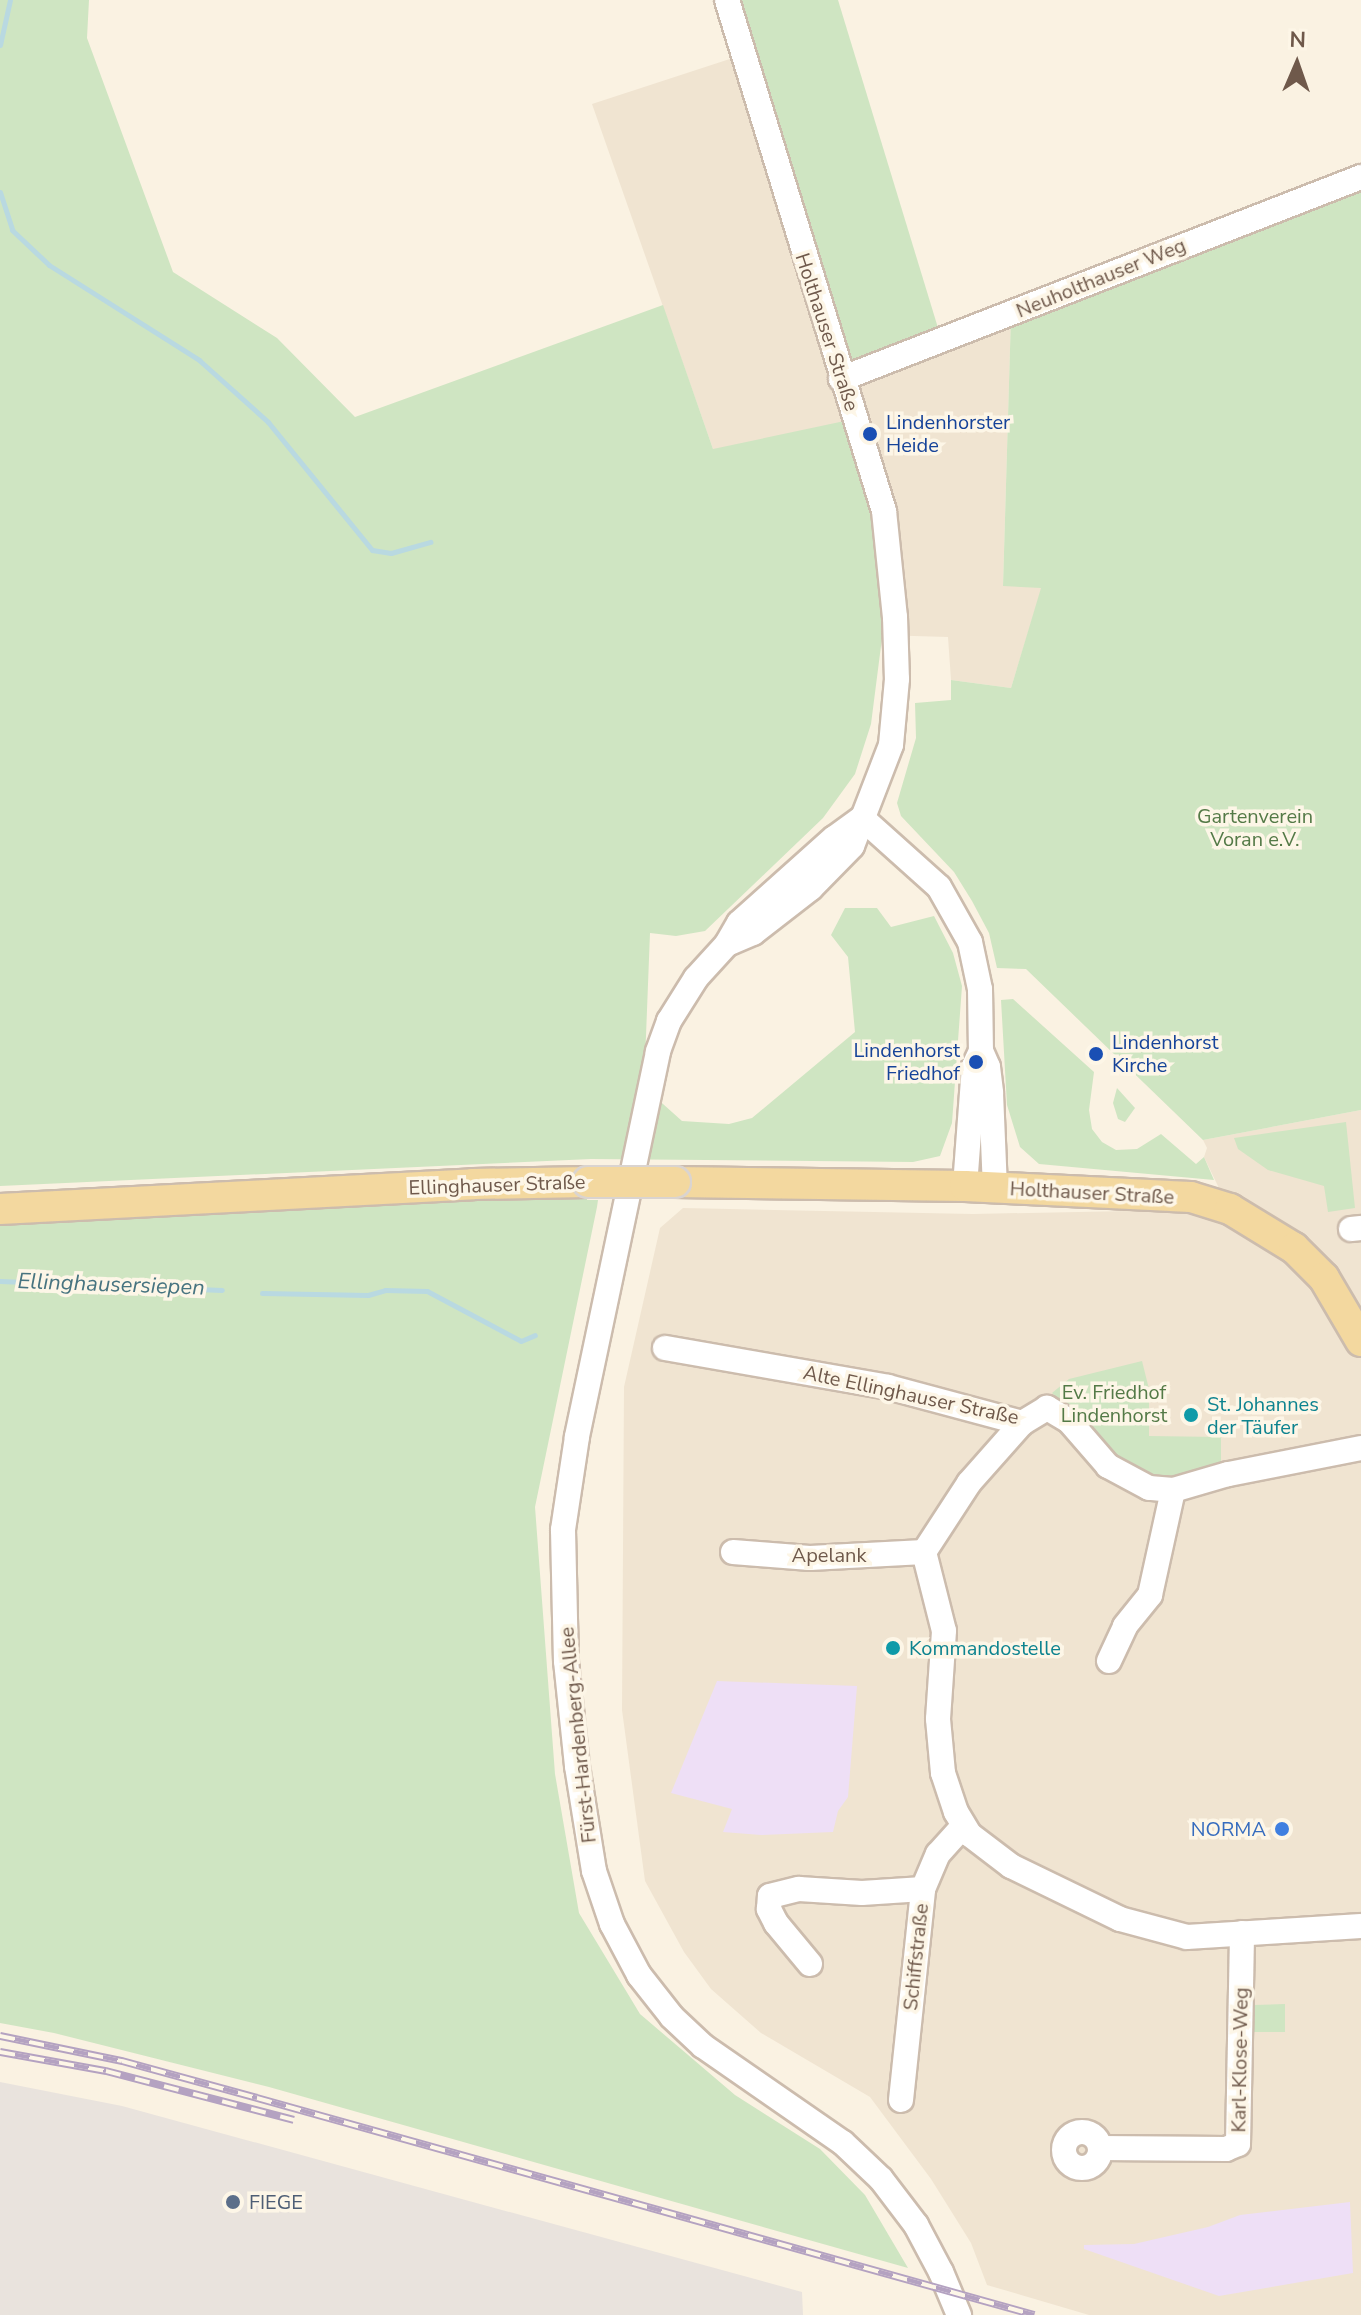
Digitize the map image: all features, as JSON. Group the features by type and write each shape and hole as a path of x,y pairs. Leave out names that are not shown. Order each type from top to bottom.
{"main road":[{"name":"Ellinghauser Straße","path":"0,1209 309,1192 588,1182 995,1188"},
{"name":"Holthauser Straße","path":"995,1188 1191,1197 1242,1216 1294,1248 1324,1278 1361,1341"}],"street":[{"name":"Holthauser Straße","path":"727,0 884,511 895,617 894,731 877,786 862,818 939,887 962,923 973,953 980,989 981,1051 988,1067 991,1093 995,1188"},
{"name":"Neuholthauser Weg","path":"841,379 1361,177"},
{"name":"Fürst-Hardenberg-Allee","path":"862,818 852,846 841,860 753,933 727,944 696,978 669,1021 658,1052 577,1437 563,1530 566,1661 584,1817 594,1871 607,1911 639,1975 672,2017 703,2046 843,2143 881,2179 916,2225 959,2315"},
{"name":"Holthauser Straße","path":"965,1186 974,1066 981,1051"},
{"name":"Alte Ellinghauser Straße","path":"665,1348 888,1387 1022,1423 1047,1408 1069,1421 1108,1466 1149,1488 1173,1490"},
{"path":"1022,1423 969,1483 924,1552 944,1631 939,1750 947,1792 963,1826 1011,1866 1120,1919 1187,1937 1361,1926"},
{"path":"1109,1661 1125,1626 1150,1595 1173,1490 1228,1474 1361,1448"},
{"name":"Apelank","path":"733,1552 810,1558 924,1552"},
{"name":"Schiffstraße","path":"901,2100 923,1889 938,1854 963,1826"},
{"path":"810,1964 776,1923 769,1909 770,1896 799,1889 862,1893 923,1889"},
{"name":"Karl-Klose-Weg","path":"1100,2148 1226,2149 1238,2144 1242,1933"}],"shaded area":[{"path":"742,55 841,379 1011,315 1003,585 1042,587 1011,688 951,680 948,637 880,635 891,568 713,449 592,104"},
{"path":"1361,1110 1361,2315 1089,2315 987,2285 971,2243 931,2179 870,2097 761,2033 711,1989 684,1952 645,1881 622,1710 624,1387 660,1228 683,1208 973,1214 1229,1209 1204,1157 1207,1148 1203,1140"},
{"path":"717,1681 857,1686 848,1797 838,1811 833,1832 761,1835 723,1832 732,1809 671,1793"},
{"name":"FIEGE","path":"0,2082 122,2106 802,2292 803,2315 0,2315"},
{"path":"1350,2202 1353,2273 1219,2296 1084,2249 1084,2245 1134,2244 1208,2227 1240,2215"}],"green space":[{"path":"0,0 89,0 87,38 173,272 277,338 355,417 663,305 713,449 854,419 891,568 871,724 855,774 823,818 705,931 676,936 650,933 644,1087 682,1121 729,1124 752,1118 855,1032 848,957 831,935 845,908 877,908 891,927 934,916 953,953 962,986 952,1123 940,1156 913,1162 591,1159 0,1186"},
{"path":"727,0 838,0 942,341 841,379"},
{"name":"Gartenverein Voran e.V.","path":"1361,179 1361,1110 1203,1140 1026,969 997,968 989,933 972,901 954,872 901,816 897,803 916,738 915,703 951,700 951,680 1011,688 1041,588 1003,586 1011,315"},
{"path":"1013,999 1094,1072 1089,1110 1092,1129 1102,1142 1116,1150 1137,1149 1161,1134 1196,1164 1204,1157 1214,1180 1039,1164 1020,1147 1007,1105 1001,1000"},
{"path":"1117,1088 1135,1108 1125,1122 1118,1119 1113,1103"},
{"path":"1346,1122 1355,1208 1328,1212 1324,1186 1268,1170 1238,1149 1234,1138"},
{"path":"587,1196 587,1200 598,1200 597,1207 535,1507 555,1774 579,1913 640,2014 735,2095 820,2149 865,2195 908,2268 269,2087 54,2033 0,2023 0,1220 419,1197"},
{"name":"Ev. Friedhof Lindenhorst","path":"1142,1361 1149,1389 1149,1436 1221,1437 1221,1466 1173,1481 1153,1479 1132,1471 1052,1393 1069,1379"},
{"path":"1285,2004 1285,2032 1253,2032 1253,2005"}],"waterway":[{"path":"0,45 10,0"},
{"path":"0,192 12,230 49,265 199,360 268,422 372,550 391,553 430,542"},
{"name":"Ellinghausersiepen","path":"0,1281 222,1290"},
{"name":"Ellinghausersiepen","path":"262,1293 368,1295 385,1290 427,1291 521,1341 535,1335"}],"railway":[{"path":"0,2036 122,2061 1034,2315"},
{"path":"0,2052 106,2071 294,2120"}],"place":[{"name":"Lindenhorster Heide","path":"870,434"},
{"name":"Lindenhorst Kirche","path":"1096,1054"},
{"name":"Lindenhorst Friedhof","path":"976,1062"},
{"name":"St. Johannes der Täufer","path":"1191,1415"},
{"name":"Kommandostelle","path":"893,1648"},
{"name":"NORMA","path":"1282,1829"},
{"name":"FIEGE","path":"233,2202"}]}
